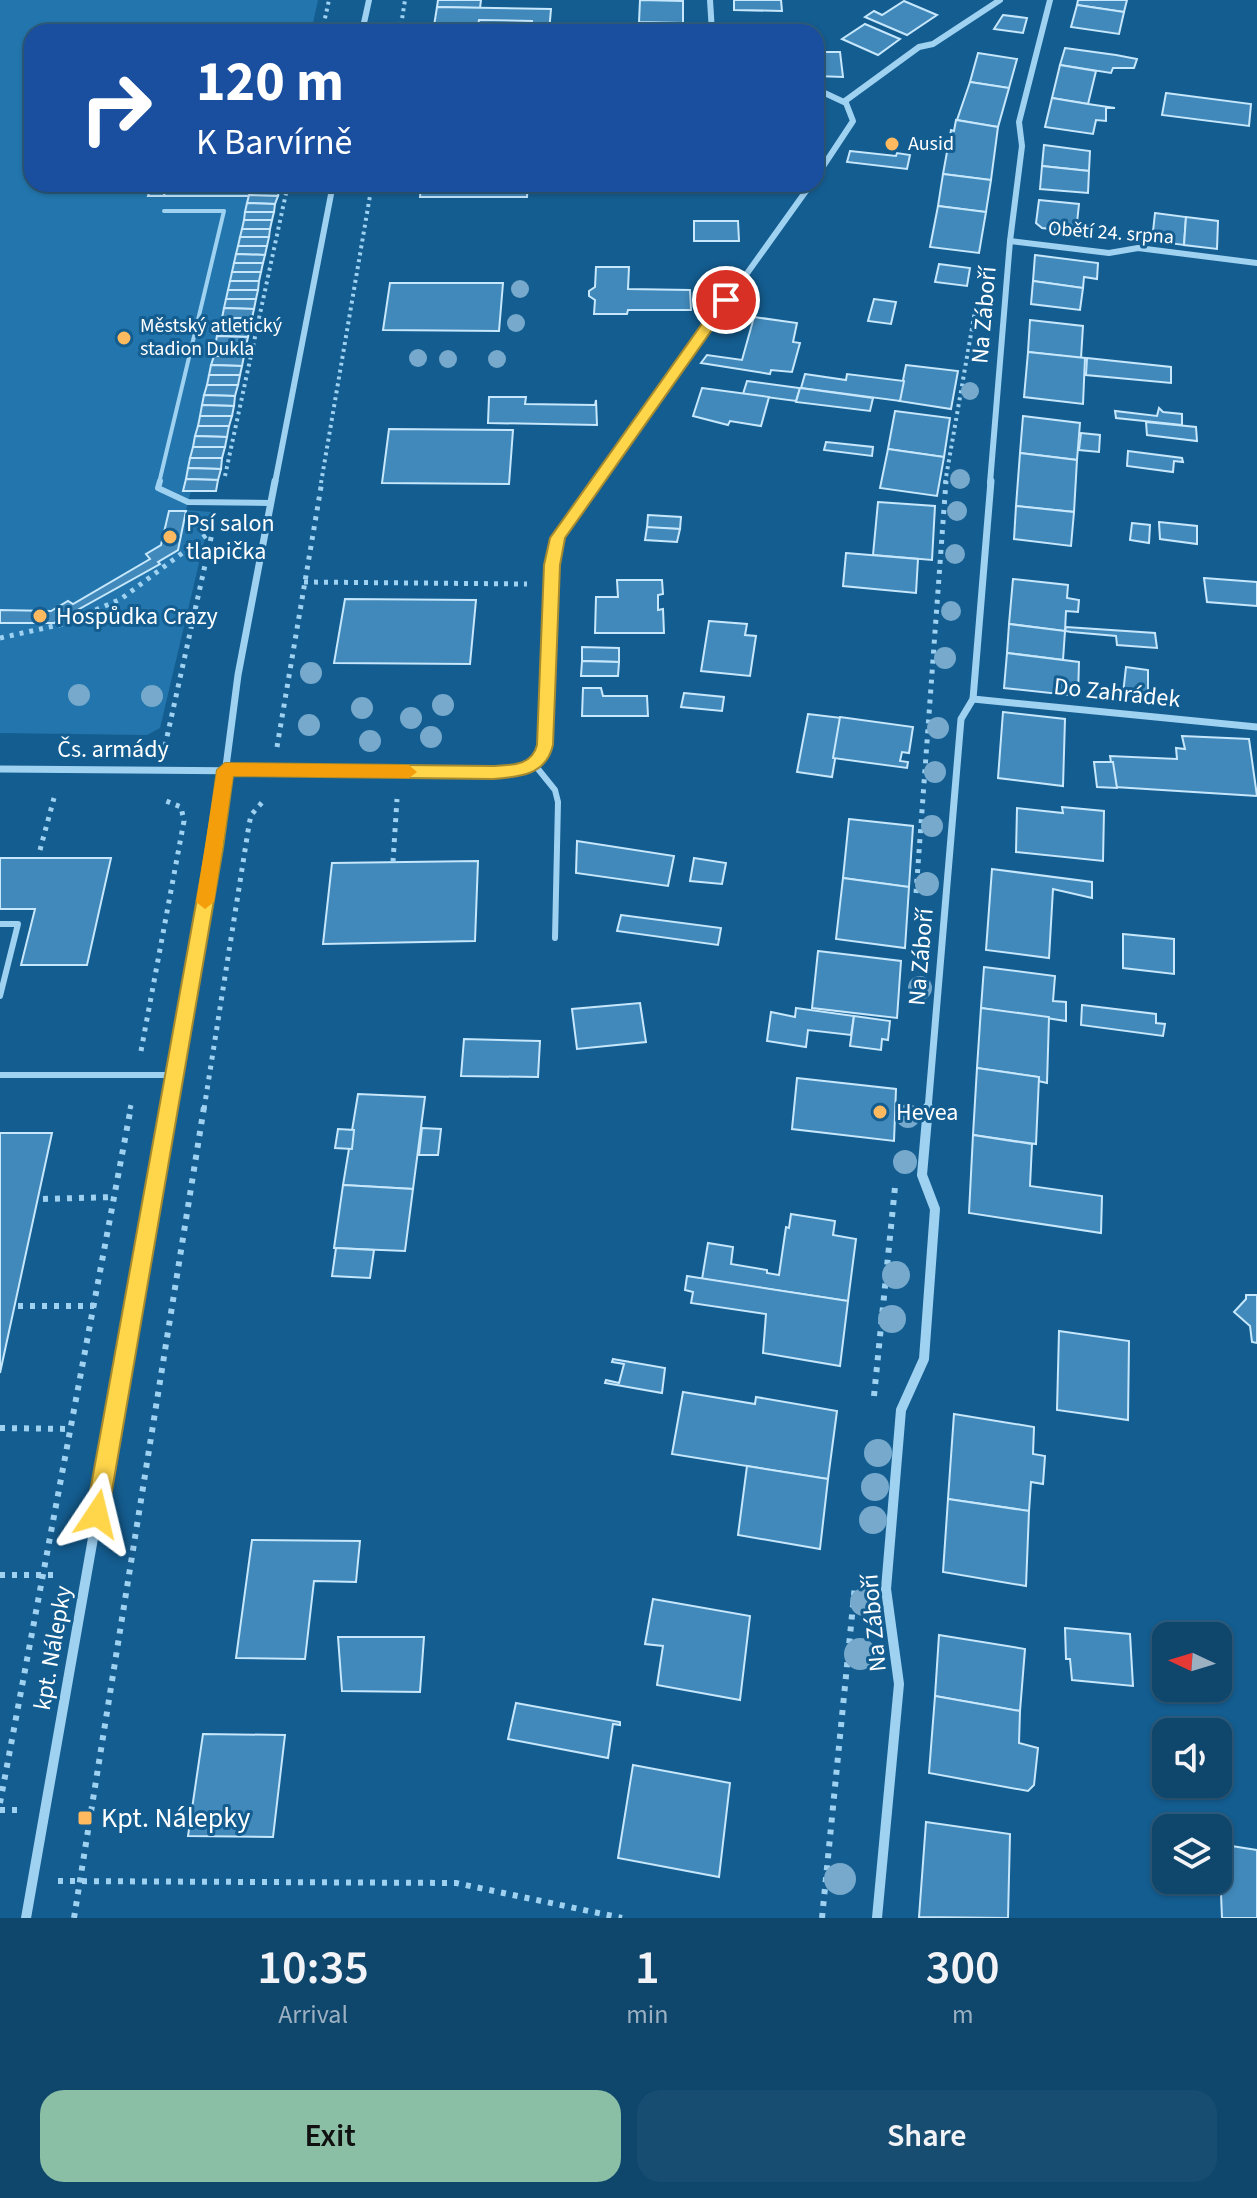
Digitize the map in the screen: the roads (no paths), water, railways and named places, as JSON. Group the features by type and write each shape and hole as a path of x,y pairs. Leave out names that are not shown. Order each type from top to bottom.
{"street":[{"path":"364,24 369,0"},
{"path":"710,0 712,24"},
{"path":"845,101 919,47 933,44 1000,0"},
{"name":"Na Záboří","path":"877,1918 899,1684 886,1589 901,1410 924,1359 935,1209 922,1175 961,719 973,699 1010,241 1022,146 1019,122 1050,0"},
{"path":"824,92 845,101 853,114 850,130 824,166"},
{"name":"kpt. Nálepky","path":"26,1918 175,1075 238,675 331,192"},
{"path":"534,764 542,757 545,745 553,551 569,519 805,192"},
{"name":"Obětí 24. srpna","path":"1010,241 1109,253 1138,248 1257,263"},
{"name":"Do Zahrádek","path":"973,699 1257,727"},
{"name":"Čs. armády","path":"0,769 493,773 516,771 534,764"}],"lane":[{"path":"164,211 224,211 158,488 188,502 271,503"},
{"path":"534,764 555,790 558,802 555,938"},
{"path":"0,924 18,924 0,996"},
{"path":"0,1075 175,1075"}],"place":[{"name":"Ausid","path":"892,144"},
{"name":"Městský atletický stadion Dukla","path":"124,338"},
{"name":"Psí salon tlapička","path":"170,537"},
{"name":"Hospůdka Crazy","path":"40,616"},
{"name":"Hevea","path":"880,1112"},
{"name":"Kpt. Nálepky","path":"85,1818"}]}
